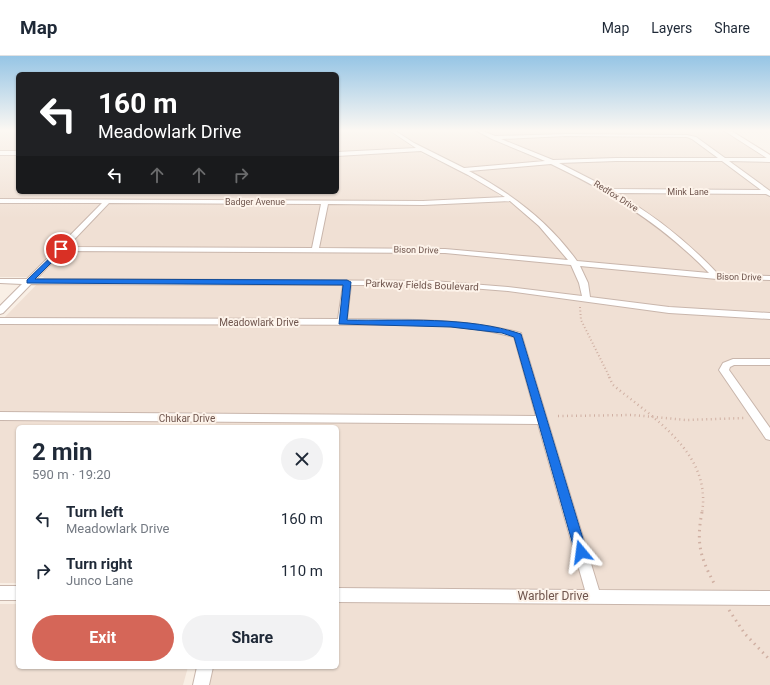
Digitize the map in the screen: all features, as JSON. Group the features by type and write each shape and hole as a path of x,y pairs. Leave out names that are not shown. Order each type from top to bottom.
{"street":[{"path":"442,159 463,170 510,198 544,227 575,263 583,281 586,300"},
{"name":"Redfox Drive","path":"547,159 611,192 670,233 692,251 717,277"},
{"path":"463,170 551,161 753,159"},
{"path":"723,160 768,193"},
{"name":"Mink Lane","path":"611,192 768,193"},
{"name":"Badger Avenue","path":"0,201 445,202 510,198"},
{"path":"0,312 108,201"},
{"path":"315,250 325,202"},
{"name":"Bison Drive","path":"61,249 451,251 653,272 717,277 770,278"},
{"name":"Parkway Fields Boulevard","path":"0,281 347,282 460,285 692,312 770,316"},
{"path":"342,322 347,282"},
{"name":"Meadowlark Drive","path":"0,321 342,322 451,324 503,330 518,335 542,420"},
{"path":"770,362 733,362 726,365 724,370 770,436"},
{"name":"Chukar Drive","path":"0,416 542,420"},
{"path":"542,420 594,597"},
{"path":"0,593 16,593"},
{"name":"Warbler Drive","path":"339,595 770,598"},
{"path":"200,685 204,669"}],"path":[{"path":"580,306 581,320 610,380 621,392 654,418 680,442 692,459 700,477 704,499 698,532 699,545 707,570 745,634 770,660"},
{"path":"558,416 633,415 686,420 746,418"}],"shaded area":[{"path":"0,159 16,159 16,194 339,194 339,159 434,159 465,174 493,190 500,196 495,198 427,201 0,199"},
{"path":"446,159 767,159 770,161 770,685 209,685 213,669 339,669 339,425 16,425 16,583 0,583 0,322 44,277 0,277 0,203 441,204 517,200 493,183"},
{"path":"0,604 16,604 16,669 187,669 183,685 0,685"}],"route":[{"path":"61,249 29,281 347,282 342,322 451,324 503,330 518,335 581,552"}]}
